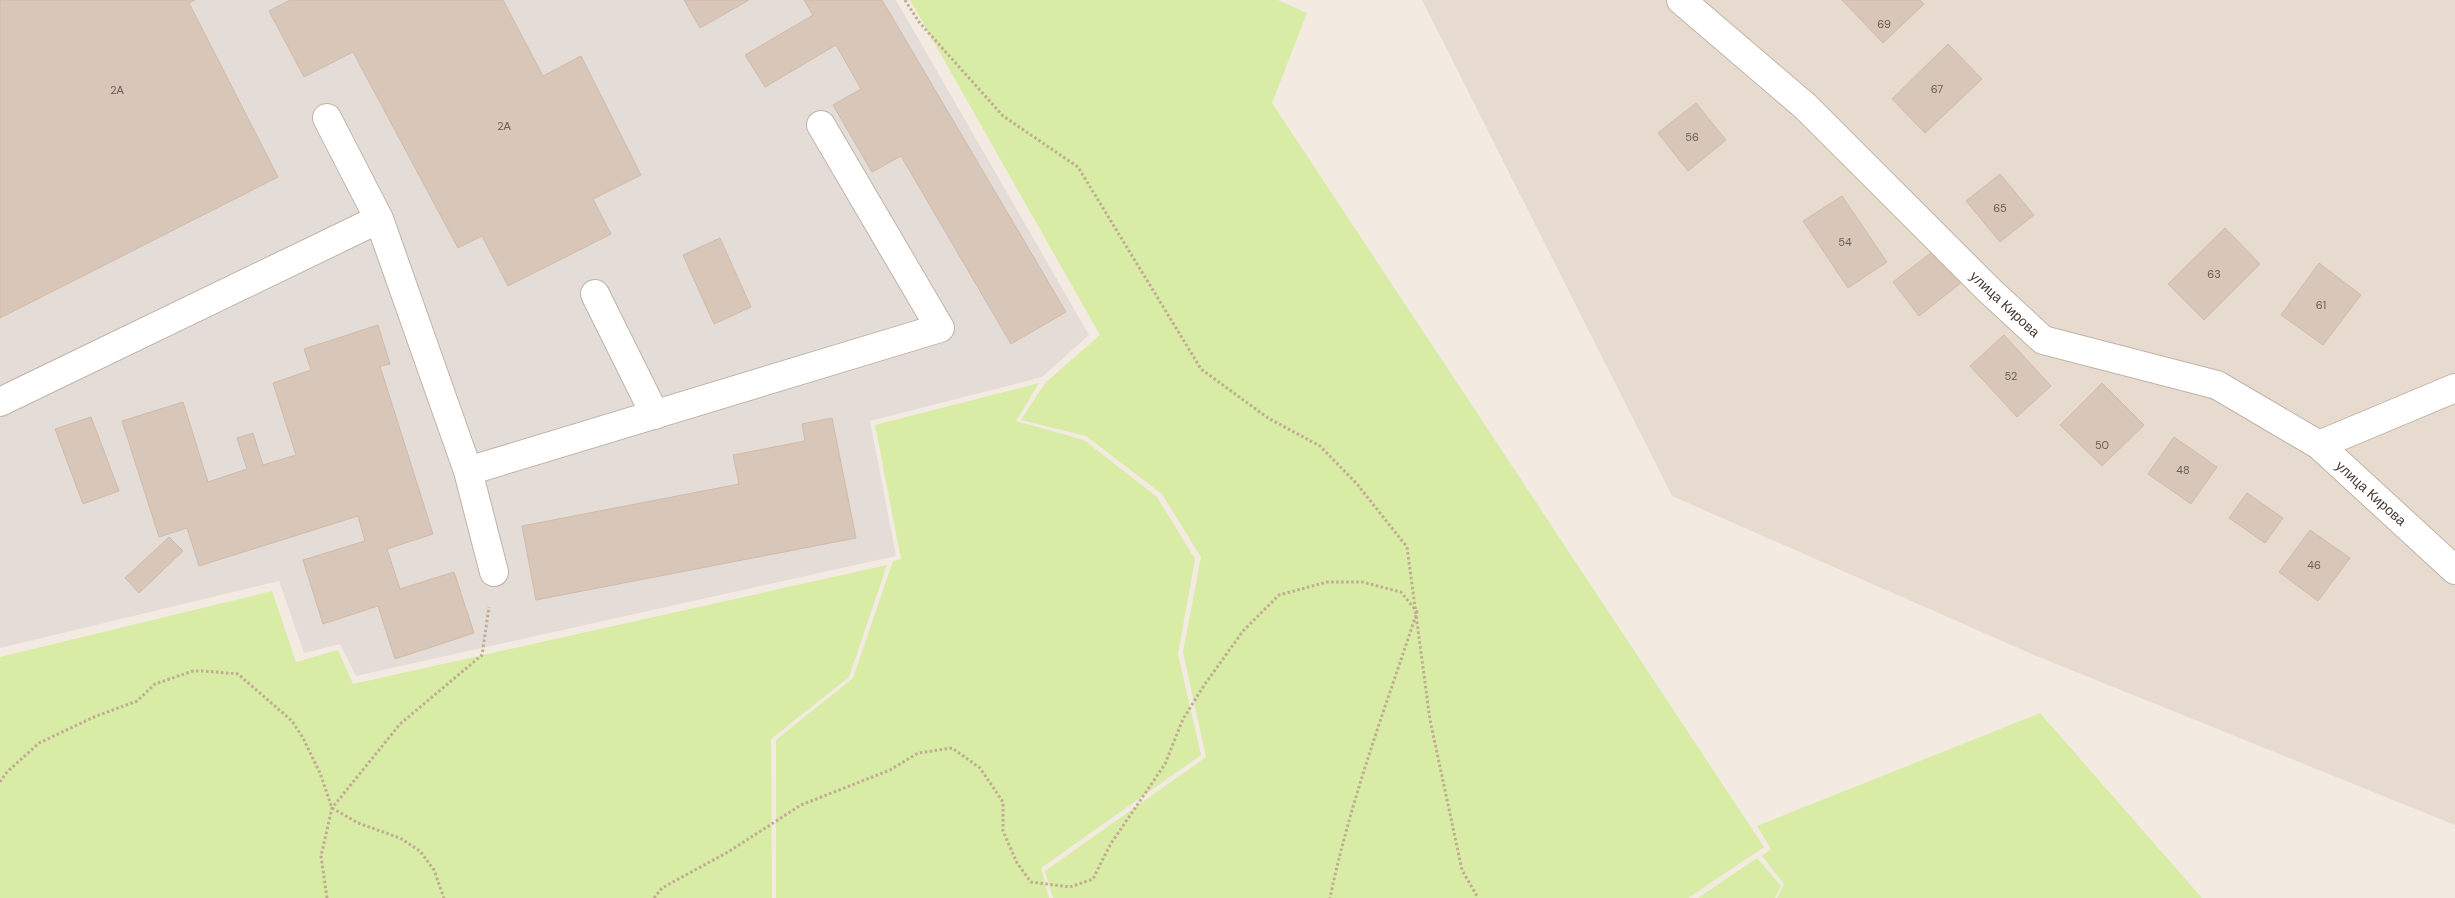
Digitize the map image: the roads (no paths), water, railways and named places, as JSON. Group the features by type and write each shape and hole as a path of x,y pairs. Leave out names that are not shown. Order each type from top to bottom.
{"street":[{"name":"улица Кирова","path":"1681,0 1806,107 1983,284 2043,340 2217,385 2319,445 2455,570"},
{"path":"327,118 379,219 468,471 494,572"},
{"path":"468,471 940,328 821,125"},
{"path":"0,402 379,219"},
{"path":"595,294 654,414"},
{"path":"2319,445 2455,388"}]}
